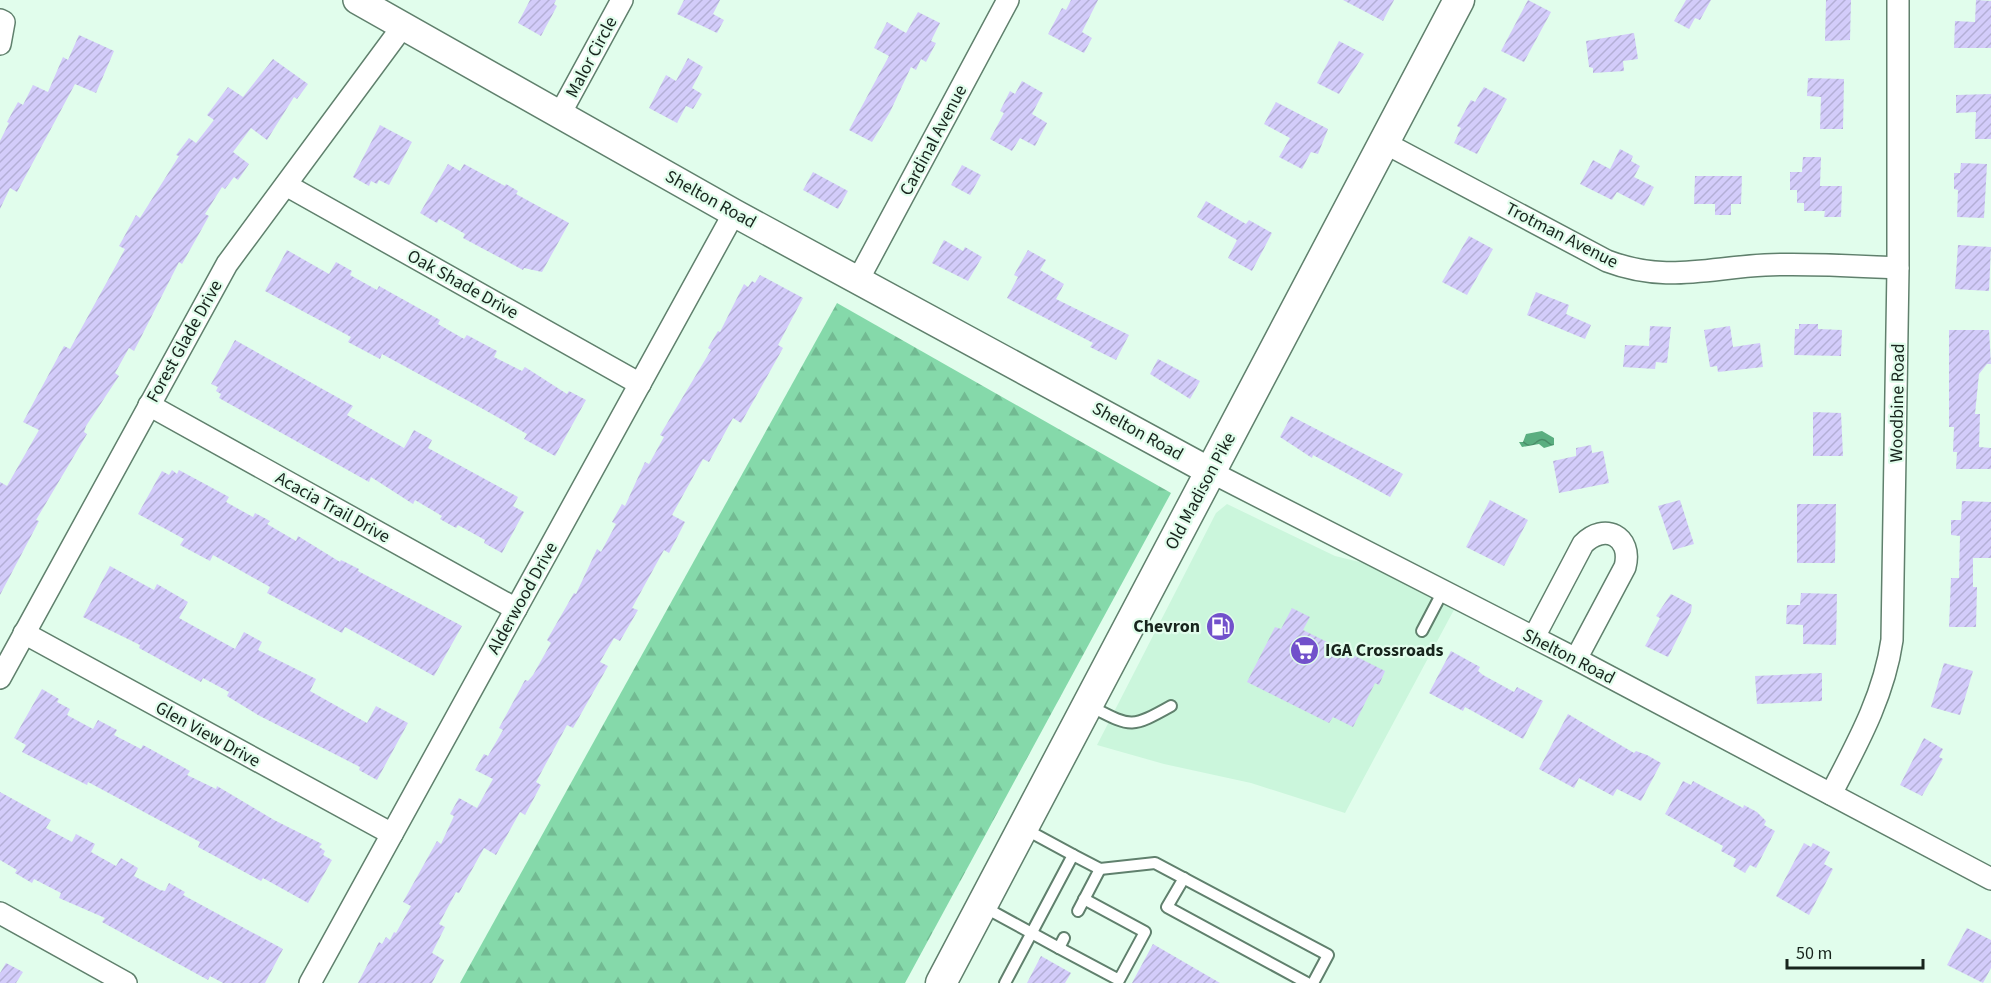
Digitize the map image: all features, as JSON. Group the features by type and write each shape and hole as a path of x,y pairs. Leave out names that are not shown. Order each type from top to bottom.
{"main road":[{"name":"Old Madison Pike","path":"941,983 1459,0"}],"street":[{"name":"Shelton Road","path":"357,0 734,213 1211,472 1534,637 1991,879"},
{"name":"Malor Circle","path":"560,114 622,0"},
{"name":"Cardinal Avenue","path":"858,280 1008,0"},
{"name":"Woodbine Road","path":"1831,794 1876,702 1887,670 1892,640 1898,268 1898,0"},
{"path":"0,20 4,22 0,44"},
{"name":"Forest Glade Drive","path":"0,678 226,264 403,26"},
{"name":"Trotman Avenue","path":"1383,142 1607,261 1628,269 1693,274 1748,266 1797,264 1898,268"},
{"name":"Oak Shade Drive","path":"286,185 640,384"},
{"name":"Alderwood Drive","path":"310,983 734,213"},
{"name":"Acacia Trail Drive","path":"149,405 516,609"},
{"path":"1534,637 1583,544 1591,535 1604,533 1613,535 1624,542 1629,554 1625,567 1576,659"},
{"name":"Glen View Drive","path":"24,633 392,834"},
{"path":"0,913 126,983"}],"lane":[{"path":"1422,631 1443,591"},
{"path":"1087,704 1131,724 1142,722 1171,706"},
{"path":"1022,827 1100,869 1155,863 1328,955 1313,983"},
{"path":"1005,983 1073,855"},
{"path":"1078,911 1100,869"},
{"path":"1184,878 1167,907 1307,983"},
{"path":"981,905 1032,933 1062,943 1119,980 1145,932 1084,899"}],"shaded area":[{"path":"1227,504 1335,556 1372,565 1456,606 1345,813 1251,783 1164,764 1097,745 1216,513"}],"green space":[{"path":"837,303 1171,493 905,983 460,983"}],"water":[{"path":"1542,431 1554,438 1554,445 1544,448 1539,444 1522,447 1519,442 1523,442 1526,434"}],"building":[{"path":"530,0 556,0 554,4 557,6 541,36 518,23"},
{"path":"684,0 720,0 713,14 724,20 717,33 677,14"},
{"path":"1071,0 1098,0 1082,32 1092,38 1084,53 1048,34 1062,8 1066,10"},
{"path":"1343,0 1394,0 1383,21"},
{"path":"1528,0 1551,12 1524,62 1501,51"},
{"path":"1686,0 1711,0 1700,20 1695,18 1689,29 1674,21"},
{"path":"1826,0 1851,0 1850,40 1825,41"},
{"path":"1976,0 1991,1 1991,48 1954,48 1955,21 1975,22"},
{"path":"918,12 940,23 931,41 936,43 926,62 921,59 916,70 911,67 890,112 872,142 849,130 889,56 874,48 887,22 906,33"},
{"path":"1634,33 1638,59 1623,61 1624,71 1593,73 1593,68 1589,67 1586,41"},
{"path":"79,35 114,51 96,93 75,84 17,192 10,188 0,209 0,141 9,123 7,122 18,102 23,105 33,85 48,92 63,57 68,60"},
{"path":"1339,41 1364,54 1339,94 1317,83"},
{"path":"688,58 703,67 692,88 702,94 693,109 686,106 677,123 649,108 666,75 676,81"},
{"path":"273,59 308,84 297,99 294,97 267,140 251,128 233,152 249,164 238,180 234,177 225,189 222,187 205,214 209,216 182,264 179,262 134,351 129,348 115,373 119,376 86,426 84,432 87,434 36,520 39,521 0,595 0,482 7,486 39,430 23,422 64,346 70,349 125,249 119,246 136,215 140,218 179,156 176,155 189,138 196,143 214,120 207,115 228,87 243,97"},
{"path":"1808,78 1844,79 1843,129 1820,129 1821,97 1807,96"},
{"path":"1022,81 1043,93 1032,114 1047,123 1035,146 1020,138 1012,151 990,139 1004,113 1000,111 1010,91 1015,94"},
{"path":"1484,87 1507,99 1477,154 1454,143 1461,128 1457,126 1471,100 1475,102"},
{"path":"1991,94 1991,139 1975,139 1976,112 1956,113 1956,95"},
{"path":"1276,102 1328,129 1318,154 1311,152 1302,169 1279,157 1290,138 1264,124"},
{"path":"380,125 412,142 389,185 379,180 377,184 371,181 369,186 353,177"},
{"path":"1620,149 1633,156 1631,161 1640,166 1634,177 1654,187 1644,206 1617,192 1612,200 1580,184 1593,160 1610,169"},
{"path":"1803,157 1821,157 1820,186 1842,186 1841,217 1824,217 1825,211 1804,211 1804,203 1797,203 1797,190 1790,190 1790,172 1802,172"},
{"path":"1961,163 1987,164 1984,218 1957,217 1958,190 1954,189 1954,173 1960,173"},
{"path":"448,164 460,171 464,164 505,186 506,184 518,191 516,194 569,223 542,272 524,268 523,270 463,238 465,234 439,219 437,223 420,213"},
{"path":"962,165 981,175 970,195 951,185"},
{"path":"813,172 848,191 838,209 803,190"},
{"path":"1695,176 1742,176 1741,204 1731,204 1731,215 1715,215 1715,204 1694,204"},
{"path":"1206,201 1246,224 1249,220 1272,233 1252,271 1228,258 1237,240 1197,217"},
{"path":"1469,236 1493,249 1467,295 1442,282"},
{"path":"944,240 963,251 965,247 982,257 968,281 932,263"},
{"path":"1958,245 1991,247 1989,291 1955,289"},
{"path":"287,250 329,274 336,262 352,271 350,275 377,290 379,286 440,320 438,324 464,339 467,335 497,351 494,357 522,371 525,367 567,394 569,391 586,400 555,456 524,439 527,434 382,354 380,359 348,342 351,337 265,291"},
{"path":"1028,250 1046,260 1040,270 1064,284 1056,299 1129,335 1116,360 1090,347 1093,343 1007,298 1018,277 1014,275"},
{"path":"760,275 803,298 778,345 783,348 741,423 733,418 709,462 703,459 672,515 685,522 669,553 664,550 632,608 638,610 620,641 614,638 600,662 608,666 573,728 567,725 536,782 541,785 525,815 520,812 496,855 484,848 459,893 456,892 439,924 445,927 432,953 444,960 432,983 358,983 379,942 382,944 386,937 390,940 411,906 403,902 437,841 441,844 454,816 450,814 459,798 477,808 493,779 475,770 484,754 488,756 503,730 499,728 525,680 528,681 533,675 551,643 547,640 574,593 576,594 597,549 601,552 616,524 612,522 622,504 625,506 645,462 649,464 664,437 660,435 711,350 708,348 718,331 720,332 744,284 748,287 752,281 755,283"},
{"path":"1536,292 1569,305 1566,314 1591,325 1585,339 1527,315"},
{"path":"1799,324 1818,324 1818,329 1842,330 1841,356 1794,355 1795,329 1799,329"},
{"path":"1650,326 1671,327 1667,363 1656,362 1655,369 1623,367 1625,345 1649,346"},
{"path":"1730,326 1733,347 1760,343 1763,367 1718,372 1717,366 1710,367 1704,330"},
{"path":"1949,330 1989,330 1991,364 1987,364 1979,374 1975,414 1980,414 1979,447 1991,448 1991,469 1956,469 1957,452 1953,452 1954,427 1949,427"},
{"path":"235,340 353,406 347,415 404,448 414,430 432,440 428,448 518,497 513,506 524,512 502,553 484,543 485,540 458,525 456,528 440,519 442,516 415,500 413,504 371,477 369,482 219,398 221,394 216,391 218,387 211,384"},
{"path":"1158,359 1200,381 1190,399 1150,374"},
{"path":"1813,412 1841,413 1843,456 1813,456"},
{"path":"1291,416 1403,474 1390,497 1313,455 1312,458 1280,437"},
{"path":"1591,445 1592,453 1603,451 1609,483 1559,493 1553,461 1576,456 1576,448"},
{"path":"172,470 177,474 179,470 229,497 226,502 253,517 255,513 270,521 267,524 296,541 298,536 340,562 341,560 359,569 358,571 462,626 434,676 345,627 342,633 267,593 270,587 213,555 210,561 180,545 184,539 138,514 162,471 169,475"},
{"path":"1490,500 1528,520 1504,566 1466,547"},
{"path":"1680,500 1694,544 1673,550 1658,506"},
{"path":"1962,501 1991,502 1991,558 1973,558 1973,587 1977,587 1976,627 1949,627 1951,578 1959,578 1960,536 1951,535 1951,520 1961,520"},
{"path":"1797,504 1836,504 1835,563 1797,563"},
{"path":"110,566 154,590 157,584 188,602 179,618 235,649 244,632 262,642 258,650 316,679 310,691 367,723 376,706 408,723 377,780 359,770 360,767 258,715 227,696 229,692 203,678 201,682 139,648 140,645 83,617"},
{"path":"1801,593 1837,594 1836,645 1803,644 1803,625 1786,624 1787,605 1800,605"},
{"path":"1671,594 1692,605 1691,612 1668,657 1645,646 1660,618 1656,616"},
{"name":"IGA Crossroads","path":"1292,608 1310,617 1303,630 1385,671 1379,685 1375,683 1353,727 1333,717 1329,723 1247,682 1275,627 1281,629"},
{"path":"1451,651 1480,667 1478,671 1483,675 1514,692 1517,687 1543,701 1523,739 1465,707 1463,711 1429,693"},
{"path":"1944,663 1973,671 1960,715 1931,707"},
{"path":"1822,673 1822,701 1757,704 1755,676"},
{"path":"42,689 59,699 57,702 70,709 67,715 93,729 98,720 117,730 114,735 141,749 143,745 190,771 187,775 216,789 217,786 274,820 322,844 319,847 325,851 323,855 332,860 308,903 263,878 261,881 198,847 200,842 88,782 87,785 22,752 26,745 14,738"},
{"path":"1568,714 1634,753 1636,751 1647,755 1661,763 1641,801 1617,789 1613,796 1579,778 1574,788 1539,769"},
{"path":"1924,738 1943,749 1939,757 1943,759 1922,796 1900,785"},
{"path":"1683,781 1691,785 1693,781 1743,808 1744,805 1757,812 1766,821 1764,825 1775,831 1756,868 1750,865 1745,873 1733,866 1736,859 1721,851 1723,846 1665,814"},
{"path":"0,792 51,820 46,828 72,842 76,834 95,844 91,852 116,866 121,858 138,868 134,876 165,891 169,883 185,892 183,895 283,949 265,983 223,983 210,976 208,980 102,922 105,918 59,898 61,893 34,879 32,883 15,873 17,870 0,860"},
{"path":"1804,843 1811,847 1813,843 1830,852 1824,864 1833,869 1809,915 1776,896"},
{"path":"1967,928 1991,940 1991,968 1983,983 1947,965"},
{"path":"1153,944 1220,983 1132,983"},
{"path":"1041,956 1071,973 1065,983 1027,983"},
{"path":"6,963 23,972 16,983 0,983 0,973"}],"place":[{"name":"Chevron","path":"1221,626"},
{"name":"IGA Crossroads","path":"1304,650"}]}
